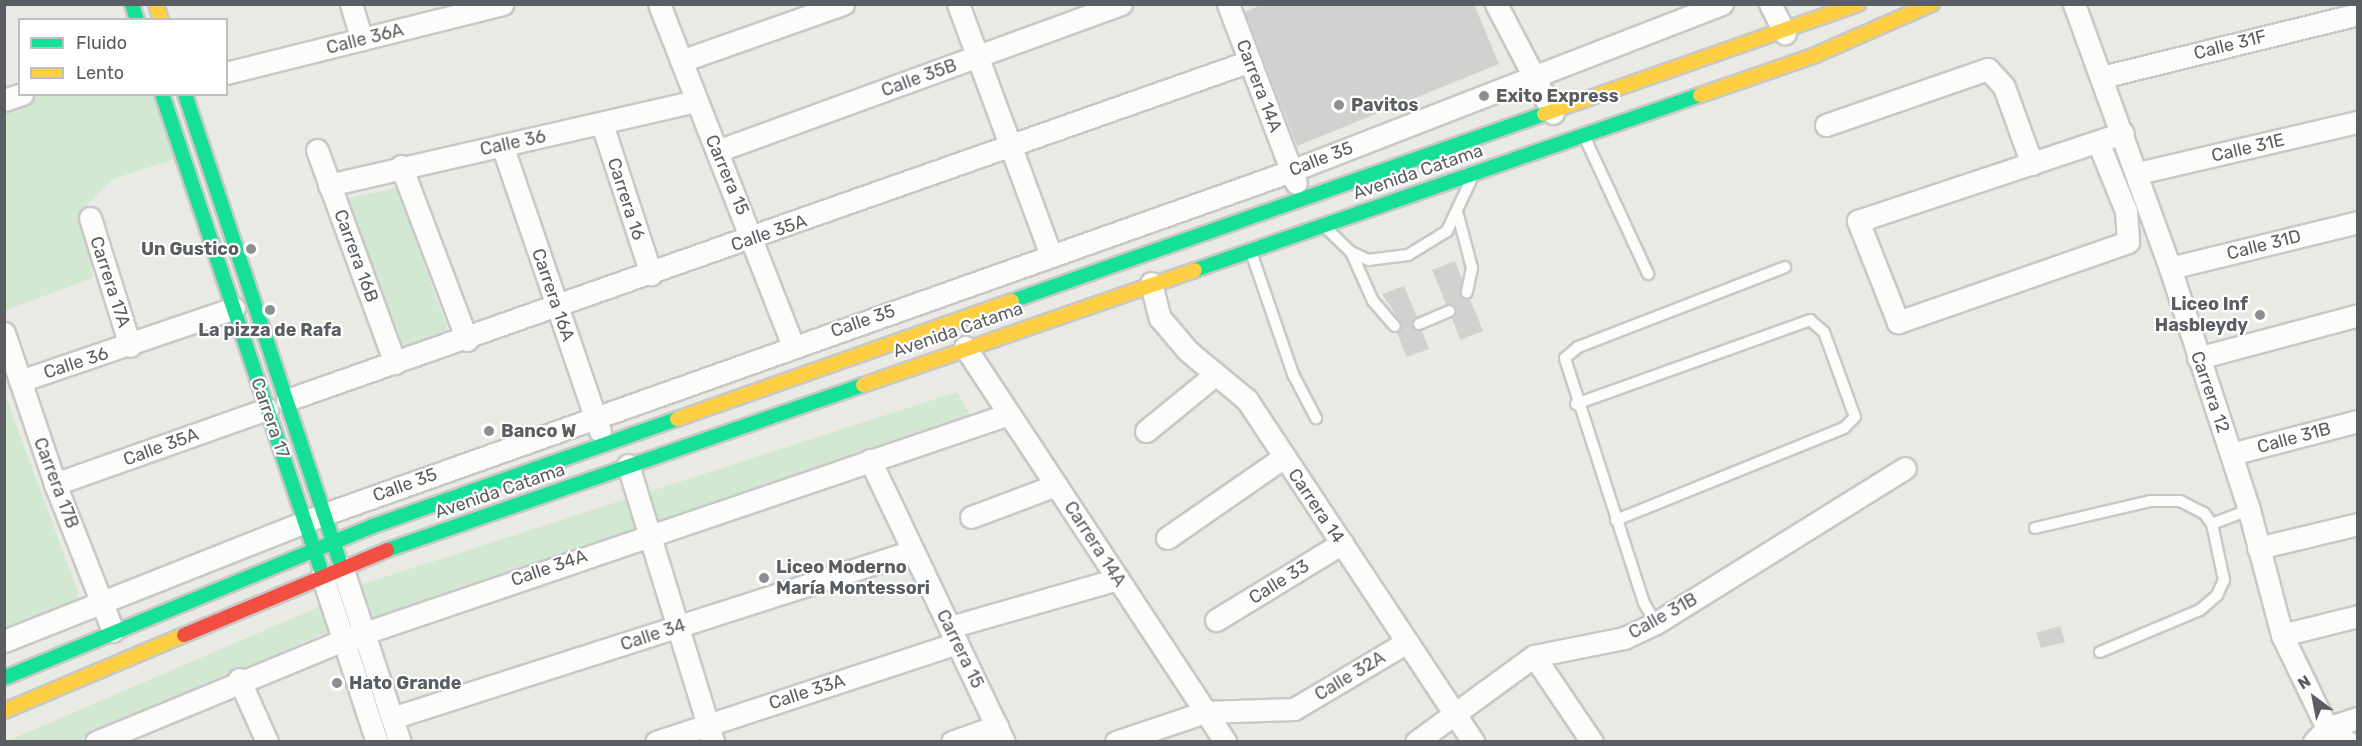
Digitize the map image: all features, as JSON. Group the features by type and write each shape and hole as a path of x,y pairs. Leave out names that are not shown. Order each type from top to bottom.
{"main road":[{"name":"Avenida Catama","path":"4,678 113,631 334,542 604,445 1785,33 1858,4"},
{"name":"Avenida Catama","path":"4,711 342,567 965,347 1847,44 1932,4"},
{"name":"Carrera 17","path":"163,96 267,410 315,517 334,542 342,567"},
{"name":"Carrera 17","path":"186,96 286,400 315,517 314,550 322,575"}],"street":[{"path":"351,4 362,39"},
{"name":"Calle 36A","path":"228,72 503,4"},
{"name":"Carrera 15","path":"659,4 696,101 753,238 793,346"},
{"path":"681,61 843,4"},
{"path":"958,4 975,58 1051,256"},
{"name":"Calle 35B","path":"717,151 1120,4"},
{"name":"Carrera 14A","path":"1228,4 1302,201"},
{"path":"1496,4 1553,113"},
{"name":"Calle 35","path":"4,641 100,600 315,517 1291,171 1722,4"},
{"path":"1770,4 1785,33"},
{"name":"Carrera 12","path":"2074,4 2138,173 2231,454 2282,635 2321,735"},
{"name":"Calle 31F","path":"2102,77 2358,14"},
{"name":"Calle 35A","path":"286,400 558,309 1250,61"},
{"path":"1826,125 1988,69 2004,87 2032,164"},
{"name":"Calle 36","path":"329,185 401,166 602,124 696,101"},
{"name":"Calle 31E","path":"2138,173 2358,122"},
{"name":"Carrera 16","path":"602,124 651,274"},
{"path":"2098,142 2126,211 2128,242 1898,322 1858,221 2098,142 2123,134"},
{"name":"Carrera 16A","path":"502,145 604,445"},
{"name":"Carrera 16B","path":"317,150 395,363"},
{"path":"401,166 467,340"},
{"name":"Carrera 17A","path":"90,218 130,346"},
{"name":"Calle 31D","path":"2170,268 2358,222"},
{"name":"Carrera 14","path":"1151,283 1160,318 1216,374 1247,400 1405,643 1473,741"},
{"name":"Calle 36","path":"20,381 130,346 234,308"},
{"path":"2198,358 2358,315"},
{"name":"Carrera 17B","path":"4,333 55,484 113,631"},
{"name":"Carrera 14A","path":"965,347 1225,741"},
{"path":"1146,431 1216,374"},
{"name":"Calle 35A","path":"55,484 267,410"},
{"name":"Calle 34A","path":"96,741 238,679 344,640 648,532 1009,414"},
{"name":"Calle 31B","path":"2231,454 2358,421"},
{"path":"1167,538 1284,457"},
{"name":"Carrera 15","path":"870,460 1001,734"},
{"path":"628,465 710,733"},
{"name":"Calle 31B","path":"1416,741 1452,711 1534,656 1624,638 1656,623 1905,468"},
{"path":"971,517 1056,485"},
{"path":"2258,548 2358,524"},
{"name":"Calle 33","path":"1216,620 1342,543"},
{"name":"Calle 34","path":"392,718 913,551"},
{"name":"Carrera 17","path":"342,567 400,741"},
{"name":"Carrera 17","path":"322,575 377,741"},
{"name":"Calle 33A","path":"656,741 710,733 954,635 1117,579"},
{"path":"2282,635 2358,616"},
{"name":"Calle 32A","path":"1205,712 1294,709 1405,643"},
{"path":"1534,656 1592,741"},
{"path":"238,679 267,741"},
{"path":"1116,741 1205,712"},
{"path":"2321,735 2358,718"},
{"path":"952,741 1001,734"},
{"path":"2321,735 2348,741"}],"lane":[{"path":"1583,135 1648,274"},
{"path":"1323,225 1351,252 1368,260 1408,255 1430,245 1458,215 1475,171"},
{"path":"1458,215 1472,268 1467,292"},
{"path":"1250,249 1293,374 1316,418"},
{"path":"1351,252 1373,301 1395,326"},
{"path":"1656,623 1616,520 1576,404 1565,367 1569,351 1785,267"},
{"path":"1419,324 1449,311"},
{"path":"1576,404 1810,320 1824,332 1855,417 1844,428 1616,520"},
{"path":"2035,528 2150,501 2180,501 2204,513 2212,524 2224,580 2217,595 2200,610 2100,652"},
{"path":"2212,524 2248,510"}],"green space":[{"path":"37,96 155,96 174,159 113,179 83,209 93,278 6,310 5,106"},
{"path":"396,188 449,333 399,348 341,200"},
{"path":"4,392 78,592 73,609 4,638"},
{"path":"957,392 972,418 367,620 354,587"},
{"path":"321,606 327,632 78,741 5,742"}],"building":[{"name":"Pavitos","path":"1263,4 1474,4 1499,64 1297,146 1245,12"},
{"path":"1455,261 1462,279 1460,295 1470,299 1483,331 1460,340 1452,318 1456,309 1446,304 1432,270"},
{"path":"1404,286 1417,317 1412,326 1422,331 1429,349 1407,357 1397,333 1402,324 1382,294"},
{"path":"2060,626 2065,642 2041,648 2036,633"}],"traffic: fast":[{"path":"132,4 136,18"},
{"path":"1195,270 1700,95"},
{"path":"163,96 321,570"},
{"path":"186,96 340,562"},
{"path":"1012,301 1544,114"},
{"path":"387,550 863,385"},
{"path":"4,678 373,526 677,419"}],"traffic: slow":[{"path":"156,4 160,18"},
{"path":"1544,114 1858,4"},
{"path":"1700,95 1813,56 1932,4"},
{"path":"863,385 1195,270"},
{"path":"677,419 1012,301"},
{"path":"4,711 184,635"}],"traffic: jam":[{"path":"184,635 387,550"}],"place":[{"name":"Exito Express","path":"1484,96"},
{"name":"Pavitos","path":"1339,105"},
{"name":"Un Gustico","path":"251,249"},
{"name":"La pizza de Rafa","path":"270,310"},
{"name":"Liceo Inf Hasbleydy","path":"2260,315"},
{"name":"Banco W","path":"489,431"},
{"name":"Liceo Moderno María Montessori","path":"764,578"},
{"name":"Hato Grande","path":"337,683"}]}
